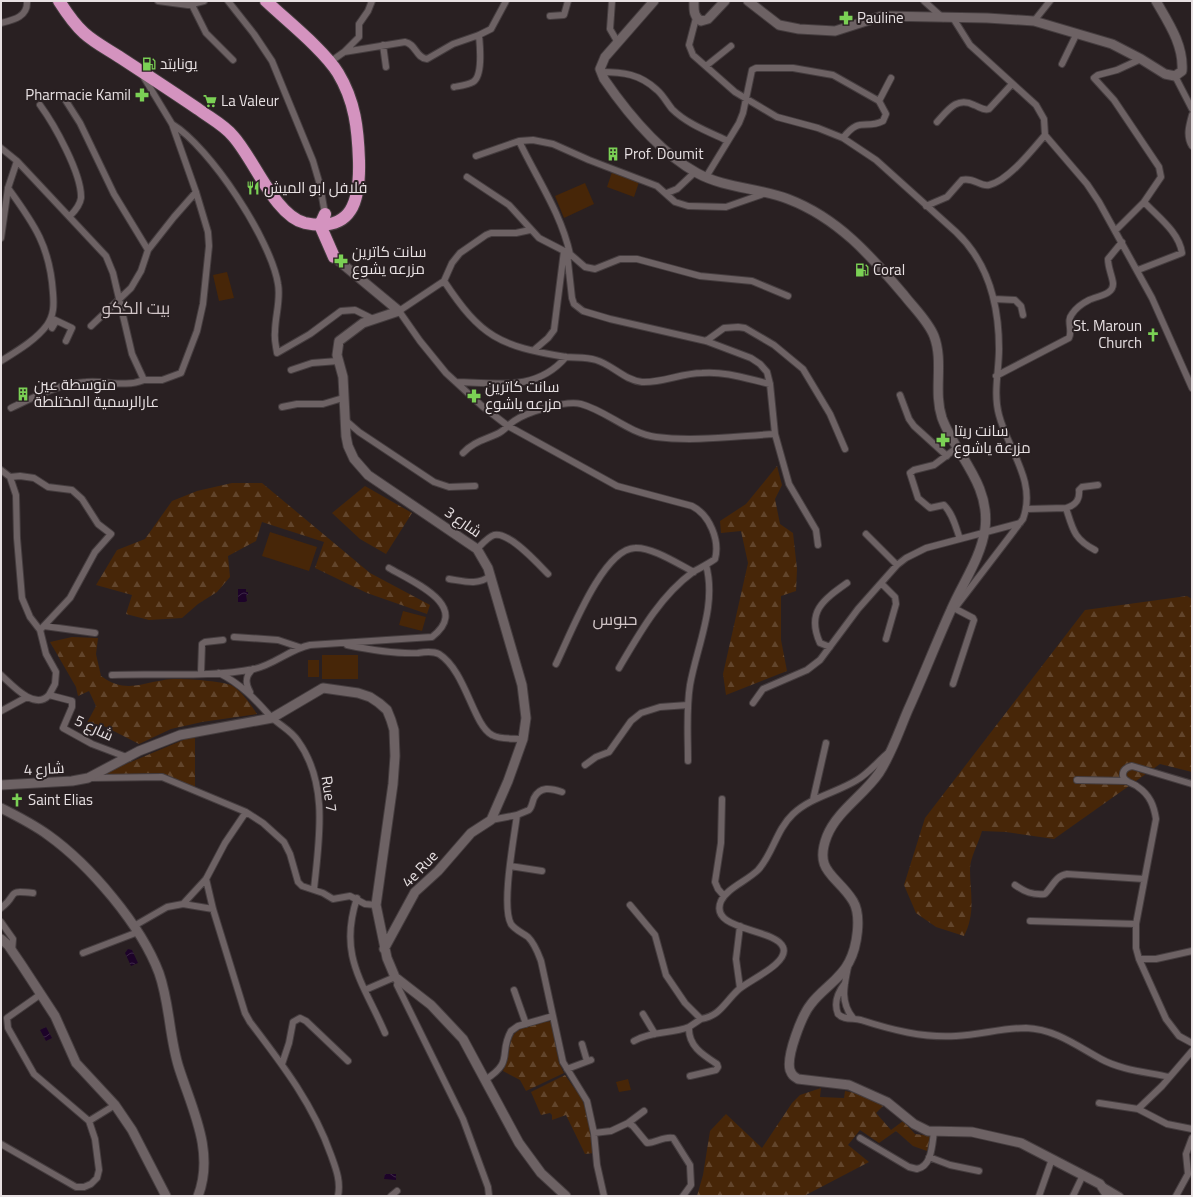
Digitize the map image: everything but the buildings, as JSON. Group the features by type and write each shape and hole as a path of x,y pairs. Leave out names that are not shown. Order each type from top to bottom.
{"highway":[{"path":"60,2 85,34 192,105 233,136 250,158 281,206 292,217 303,222 325,221 346,217 352,209 357,196 360,172 356,118 347,90 330,62 266,1"},
{"path":"325,221 334,257"}],"street":[{"path":"1,23 20,18 26,9 27,1"},
{"path":"158,1 192,4 204,1"},
{"path":"228,1 254,34 272,61 313,161 320,185 325,221"},
{"path":"330,62 358,39 359,24 368,11 372,1"},
{"path":"342,53 383,45 409,43 421,57 426,59 453,44 479,35 492,27 506,1"},
{"path":"550,16 564,15 568,1"},
{"path":"612,1 610,29 617,41"},
{"path":"654,1 617,41 603,60 601,72 613,92 648,133 683,164 695,172 706,177 789,199 846,233 861,245 916,310 934,336 938,362 939,403 942,418 971,467 981,496 985,520 980,548 891,750 872,782 838,818 828,833 822,850 823,862 826,870 855,904 857,928 854,949 844,982 837,995 836,1010 840,1016 853,1018 901,1032 939,1036 957,1036 1016,1029 1037,1030 1071,1041 1112,1063 1169,1077"},
{"path":"694,1 696,18 689,44 693,55 746,99 777,116 818,128 843,138 876,160 969,244 980,261 994,299 999,349 996,376 996,396 999,416 1024,474 1027,489 1027,510 1020,523 954,608"},
{"path":"696,18 700,21 708,19 725,1"},
{"path":"748,1 779,25 799,29 834,31 882,16 1019,19 1034,21 1112,44 1141,59 1165,74 1175,76 1182,71 1178,44 1156,1"},
{"path":"924,1 943,18"},
{"path":"1034,21 1050,1"},
{"path":"192,4 206,33 233,60"},
{"path":"953,18 970,45 1012,84 1028,96 1040,111 1044,119 1045,135 1087,184 1116,230 1138,270 1192,388"},
{"path":"1062,64 1077,33"},
{"path":"454,87 471,83 475,80 481,59 479,35"},
{"path":"383,45 386,67"},
{"path":"706,66 731,46"},
{"path":"1116,230 1144,202 1161,177 1159,167 1114,100 1094,78 1098,75 1116,70 1141,59"},
{"path":"706,177 739,123 752,70 756,68 793,68 834,75 879,101 886,114 883,121 858,125 852,128 843,138"},
{"path":"11,408 50,390 79,382 93,381 126,385 144,380 162,380 181,373 199,323 203,304 209,240 206,222 172,124 140,71"},
{"path":"601,72 627,73 645,80 658,90 672,109 689,122 728,141"},
{"path":"1175,76 1192,109"},
{"path":"879,101 891,78"},
{"path":"937,122 953,106 962,101 974,104 985,110 989,109 1012,84"},
{"path":"66,100 83,129 114,194 148,250"},
{"path":"40,105 64,145 77,181 81,198 77,207 70,216"},
{"path":"1192,115 1188,131 1189,141 1192,146"},
{"path":"172,124 192,141 238,197 271,260 279,291 275,331 277,353 310,334 341,311 355,310 372,319"},
{"path":"926,206 943,200 962,180 971,179 984,185 995,182 1025,159 1045,135"},
{"path":"476,156 519,141 533,140 553,144 589,160 647,181 667,193 679,204 718,208 736,205 768,193"},
{"path":"519,141 542,182 563,228 574,304 580,309 610,319 706,341 751,358 760,364 767,372 770,384 775,434 789,484 816,530 818,545"},
{"path":"1,148 17,161 106,256 113,273 118,300 132,354 144,380"},
{"path":"1,238 8,188 17,161"},
{"path":"667,193 677,189 695,172"},
{"path":"467,177 509,206 530,230 588,268 599,268 620,259 637,260 700,276 752,282 788,296"},
{"path":"8,188 34,226 48,258 54,305 54,319 52,328"},
{"path":"91,326 136,281 148,250 196,192"},
{"path":"1138,270 1182,253 1181,247 1170,228 1144,202"},
{"path":"399,311 444,281 452,263 460,253 486,235 491,233 516,233 530,230"},
{"path":"996,376 1069,338 1071,334 1069,319 1074,312 1089,300 1108,293 1112,289 1113,284 1108,268 1108,259 1122,242"},
{"path":"534,350 554,330 567,253"},
{"path":"334,257 399,311 423,345 456,382 482,406 508,426 607,482 700,510 709,523 717,550 715,559 694,572 679,585 652,615 619,668"},
{"path":"444,281 463,309 481,328 502,342 566,357 597,360 635,381 651,382 701,372 728,374 770,384"},
{"path":"994,299 1015,300 1021,306 1023,315"},
{"name":"شارع 3","path":"399,311 372,319 355,328 339,341 337,355 343,377 344,419 348,446 362,470 477,549 488,568 522,685 526,718 523,739 508,781 490,820"},
{"path":"54,319 72,328 66,341"},
{"path":"1,361 37,335 54,319"},
{"path":"706,341 724,328 738,327 745,328 774,345 803,369 830,414 845,449"},
{"path":"456,382 527,382 552,372 566,357"},
{"path":"291,370 312,363 338,361"},
{"path":"900,395 909,419 914,426 947,456"},
{"path":"282,407 297,404 323,404 343,398"},
{"path":"463,454 478,441 499,433 514,421 533,413 574,403 586,406 628,428 655,437 686,439 775,434"},
{"path":"344,419 360,432 434,482 449,487 475,486"},
{"path":"958,447 934,465 914,470 910,473 918,498 930,508 944,505 951,514 960,539"},
{"path":"1,470 10,477 16,495 18,554 22,598 30,617 42,628 95,633"},
{"path":"10,477 20,476 34,478 48,487 72,490 82,499 98,524 111,533 110,537 95,552 70,598 42,628"},
{"path":"1027,510 1066,508 1074,506 1080,497 1079,490 1082,487 1098,485"},
{"path":"1066,508 1073,532 1080,542 1095,550"},
{"path":"753,703 763,689 813,666 830,647 858,609 881,583 897,565 913,553 984,531 1020,523"},
{"path":"866,534 897,565"},
{"path":"477,549 490,538 500,535 512,540 548,574"},
{"path":"556,664 597,579 618,556 633,548 643,548 694,572"},
{"path":"688,761 688,705 692,674 707,606 709,588 706,565"},
{"path":"234,637 278,640 299,647 432,637 442,630 446,617 444,607 436,596 389,568"},
{"path":"449,579 471,582 483,581 490,576"},
{"path":"830,647 820,643 814,631 814,615 826,599 847,583"},
{"path":"881,583 895,597 896,604 886,639"},
{"path":"953,684 974,620 973,618 954,608"},
{"path":"42,628 46,654 56,672 55,684 49,695"},
{"path":"201,673 202,644 205,642 223,640"},
{"path":"342,644 371,650 394,652 430,652 438,654 460,677 480,720 488,732 497,737 523,739"},
{"path":"112,675 218,673 253,669 265,666 299,647"},
{"path":"251,694 246,682 248,675 253,669"},
{"path":"218,673 230,678 251,694 272,718 315,692 329,687 370,697 379,703 389,715 394,730 394,777 376,905 384,949 397,978 431,1004 452,1025 470,1051 519,1142 530,1159 566,1196"},
{"path":"1,675 28,697 1,711"},
{"name":"شارع 5","path":"28,697 36,701 44,700 49,695 73,702 62,726 92,744 129,758"},
{"path":"584,765 596,757 609,752 631,721 641,713 660,707 688,705"},
{"name":"شارع 4","path":"1,785 72,781 88,778 129,758 139,751 180,735 272,718"},
{"name":"Rue 7","path":"272,718 288,731 301,745 309,760 317,788 320,834 314,889"},
{"path":"813,800 826,743"},
{"path":"634,1041 646,1035 673,1032 689,1027 701,1019 718,1013 740,988 781,960 784,949 777,939 730,922 721,914 721,902 724,896 751,877 761,867 770,854 783,826 792,814 813,800 857,780 891,750"},
{"path":"1192,784 1132,766 1127,767 1123,772 1123,777 1127,781 1140,788 1148,796 1153,805 1155,814 1155,828 1136,924 1135,944 1139,959 1166,1019 1180,1036 1192,1043"},
{"path":"88,778 162,777 246,812 277,834 290,854 298,882 302,886 314,889 333,899 346,895 357,898 365,904 376,905"},
{"path":"1077,780 1127,781"},
{"path":"490,820 517,815 529,810 538,792 542,789 552,788 562,792"},
{"path":"722,799 721,843 715,882 718,889 724,896"},
{"path":"1,808 33,825 64,848 104,890 136,929 158,973 163,987 174,1055 204,1147 205,1167 198,1196"},
{"path":"183,904 206,879 225,843 246,812"},
{"path":"517,815 510,866 507,910 509,919 512,926 529,938 536,948 541,961 563,1062 586,1101 594,1134 596,1164 604,1196"},
{"name":"4e Rue","path":"384,949 415,892 438,872 471,833 490,820"},
{"path":"510,866 542,871"},
{"path":"1015,885 1031,894 1045,894 1056,878 1067,874 1144,879"},
{"path":"206,879 213,909 248,1018 296,1084 313,1113 339,1177 338,1196"},
{"path":"1,908 7,904 12,894 17,891 33,893"},
{"path":"357,898 350,924 349,946 358,975 385,1032"},
{"path":"83,953 136,929 167,907 183,904 213,909"},
{"path":"630,905 655,935 666,975 685,1003 701,1019"},
{"path":"1030,921 1136,924"},
{"path":"1,922 13,939 12,951"},
{"path":"740,926 736,958 740,988"},
{"path":"1,939 12,951 55,1016 76,1063 115,1105 145,1153 166,1196"},
{"path":"1139,959 1156,959 1192,952"},
{"path":"849,964 812,1002 804,1014 790,1057 790,1070 792,1075 803,1080 849,1085 887,1102 921,1129 934,1132 972,1132 1021,1143 1120,1196"},
{"path":"365,990 397,978"},
{"path":"397,978 396,985 463,1119 488,1187 489,1196"},
{"path":"844,982 844,1002 853,1018"},
{"path":"514,990 526,1024"},
{"path":"1,1144 72,1185 84,1187 91,1184 96,1178 99,1170 96,1139 89,1121 34,1074 8,1028 7,1018 41,994"},
{"path":"643,1014 655,1034"},
{"path":"485,1080 498,1072 503,1063 511,1031 526,1024 553,1016"},
{"path":"282,1064 289,1043 293,1022 300,1018 306,1021 348,1061"},
{"path":"689,1027 689,1036 692,1043 698,1051 718,1066 716,1070 690,1076"},
{"path":"567,1069 589,1060 582,1044"},
{"path":"1138,1109 1192,1051"},
{"path":"1099,1103 1138,1109 1167,1124 1192,1129"},
{"path":"89,1121 115,1105"},
{"path":"594,1134 611,1131 628,1123 644,1111"},
{"path":"628,1123 647,1143 656,1142 670,1137 677,1142 690,1165 692,1176 691,1185 683,1196"},
{"path":"860,1138 913,1169 923,1168 929,1158 934,1132"},
{"path":"1176,1196 1188,1174 1186,1158 1192,1138"},
{"path":"929,1158 950,1165 979,1171"},
{"path":"1039,1196 1052,1159"},
{"path":"1073,1196 1083,1175"},
{"path":"1100,1184 1108,1196"},
{"path":"391,1196 397,1191"}],"green space":[{"path":"612,172 639,182 634,197 607,187"},
{"path":"585,183 594,204 564,218 555,196"},
{"path":"227,272 234,298 219,301 213,275"},
{"path":"777,466 782,485 775,499 780,524 793,533 797,569 796,591 781,596 781,640 787,671 726,695 723,674 748,563 741,531 721,533 720,521 746,504"},
{"path":"232,483 262,483 370,573 430,605 427,614 367,593 315,568 324,542 262,522 256,541 228,556 230,577 217,592 198,604 182,618 149,620 126,614 132,595 96,585 117,550 145,539 172,501 197,491"},
{"path":"365,486 412,513 386,554 360,539 332,513"},
{"path":"270,532 317,547 309,571 262,556"},
{"path":"1187,596 1192,599 1192,772 1160,764 1054,839 1006,832 982,831 970,865 972,903 970,919 964,936 936,927 916,913 904,885 925,818 1085,610"},
{"path":"403,611 426,617 422,631 399,625"},
{"path":"72,637 98,638 96,654 101,676 109,681 124,686 139,685 170,679 218,682 231,685 238,690 257,714 202,722 171,729 139,744 100,724 93,737 82,732 96,706 89,691 78,696 76,687 50,642"},
{"path":"322,655 358,655 358,679 322,679"},
{"path":"308,660 319,660 319,677 308,677"},
{"path":"195,735 195,788 162,773 100,775"},
{"path":"551,1021 559,1063 564,1073 526,1091 520,1080 503,1071 512,1038 524,1027"},
{"path":"565,1075 582,1099 592,1129 594,1153 585,1154 566,1115 552,1120 552,1115 550,1113 541,1115 531,1092"},
{"path":"628,1079 631,1090 619,1092 616,1082"},
{"path":"821,1088 820,1097 844,1098 845,1091 867,1095 885,1104 876,1113 891,1130 903,1121 915,1134 931,1136 927,1151 913,1146 896,1131 879,1143 860,1130 848,1145 869,1162 804,1196 697,1196 703,1175 710,1131 726,1114 762,1148 792,1103 800,1095"}],"water":[{"path":"238,589 246,589 246,592 248,592 248,595 246,595 247,601 238,602"},
{"path":"128,949 132,950 138,963 131,966 125,953"},
{"path":"46,1027 52,1038 46,1041 40,1030"},
{"path":"385,1174 396,1174 396,1180 384,1179"}],"place":[{"name":"Pauline","path":"846,18"},
{"name":"يونايتد","path":"149,64"},
{"name":"Pharmacie Kamil","path":"142,95"},
{"name":"La Valeur","path":"210,101"},
{"name":"Prof. Doumit","path":"613,154"},
{"name":"فلافل ابو الميش","path":"253,188"},
{"name":"سانت كاترين مزرعه يشوع","path":"341,261"},
{"name":"Coral","path":"862,270"},
{"name":"St. Maroun Church","path":"1153,335"},
{"name":"متوسطة عين عارالرسمية المختلطة","path":"23,394"},
{"name":"سانت كاترين مزرعه ياشوع","path":"474,396"},
{"name":"سانت ريتا مزرعة ياشوع","path":"943,440"},
{"name":"Saint Elias","path":"17,800"}],"district":[{"name":"بيت الككو","path":"136,308"},
{"name":"حبوس","path":"615,619"}]}
